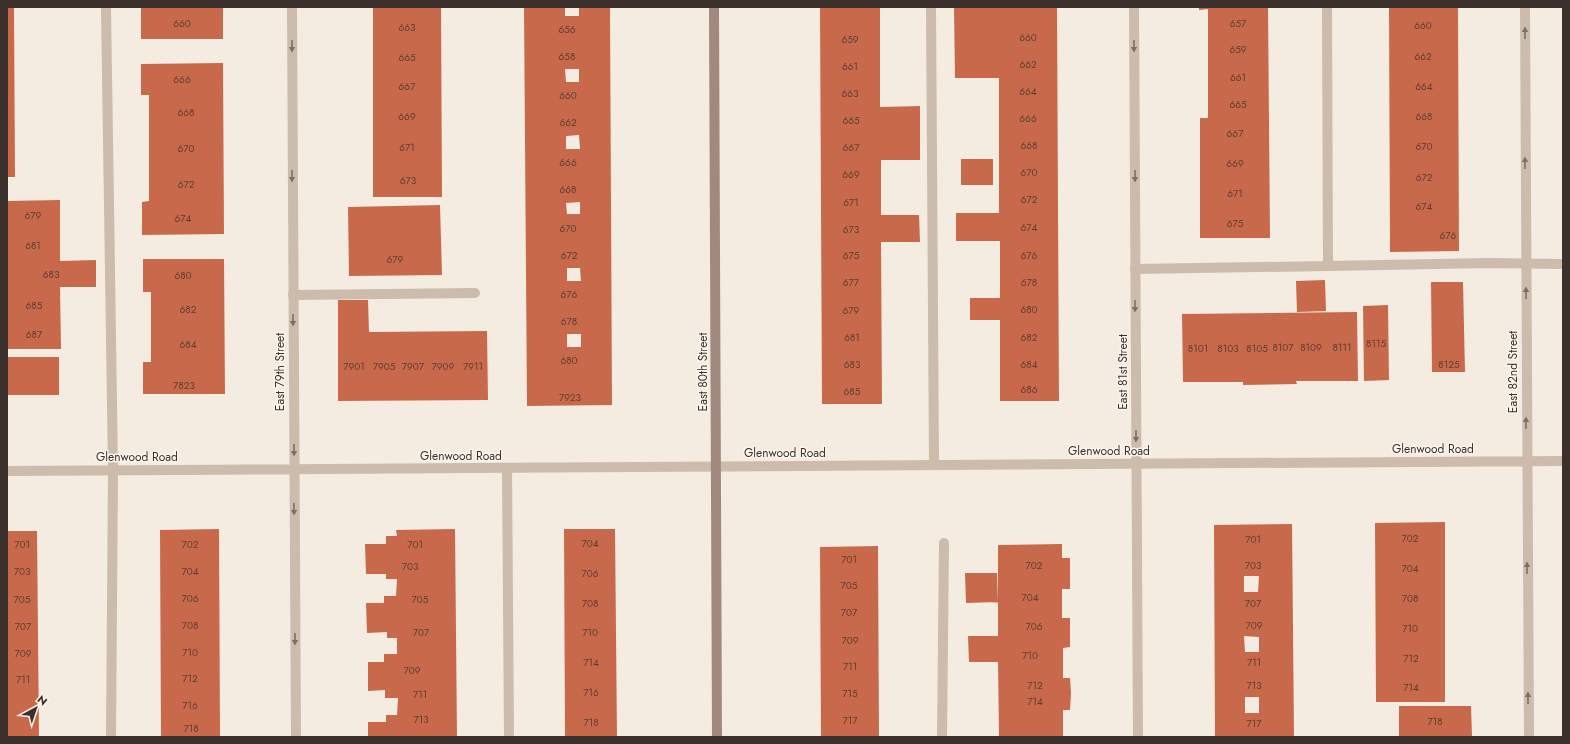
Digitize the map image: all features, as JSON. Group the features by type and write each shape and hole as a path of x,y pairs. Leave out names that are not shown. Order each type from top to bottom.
{"street":[{"path":"106,7 113,470 111,737"},
{"name":"East 79th Street","path":"292,7 296,737"},
{"name":"East 80th Street","path":"714,7 717,737"},
{"path":"931,7 934,465"},
{"name":"East 81st Street","path":"1134,7 1138,737"},
{"path":"1327,7 1328,266"},
{"name":"East 82nd Street","path":"1525,7 1529,737"},
{"path":"1135,269 1526,263 1563,264"},
{"path":"293,295 475,294"},
{"name":"Glenwood Road","path":"7,470 294,470 716,466 1563,462"},
{"path":"507,468 509,737"},
{"path":"942,737 944,543"}],"building":[{"path":"7,7 14,7 15,177 7,177"},
{"path":"141,7 223,7 223,39 141,39"},
{"path":"373,7 441,7 442,197 373,197"},
{"path":"524,7 565,7 565,16 579,16 579,7 610,7 612,405 527,406","holes":["565,69 579,69 579,82 566,82","579,135 580,149 566,149 566,136","580,202 580,214 567,214 566,203","567,268 580,268 581,281 567,281","567,334 581,334 581,347 567,347"]},
{"path":"820,7 880,7 880,107 920,106 920,160 881,160 881,215 919,215 920,242 881,242 882,404 822,404"},
{"path":"954,7 1057,7 1059,401 1000,401 1000,320 970,320 970,298 1000,298 1000,241 956,241 956,213 999,213 999,78 955,78"},
{"path":"1199,7 1268,7 1270,238 1200,238 1200,118 1208,118 1208,9 1199,10"},
{"path":"1389,7 1458,7 1459,251 1390,252"},
{"path":"223,63 224,234 142,235 142,202 149,201 149,95 141,95 141,64"},
{"path":"961,159 993,159 993,185 961,185"},
{"path":"60,200 60,261 96,260 96,287 60,287 61,349 7,349 7,201"},
{"path":"440,205 442,275 349,276 348,207"},
{"path":"143,259 224,259 225,394 143,394 143,362 151,362 151,292 143,292"},
{"path":"1325,280 1326,311 1297,312 1296,281"},
{"path":"1431,282 1463,282 1465,372 1432,372"},
{"path":"338,300 368,300 369,332 487,331 488,400 338,401"},
{"path":"1388,305 1389,380 1364,381 1363,306"},
{"path":"1357,312 1358,381 1296,381 1297,384 1243,385 1243,382 1183,382 1182,314"},
{"path":"7,357 59,357 59,395 7,395"},
{"path":"1445,522 1445,702 1376,702 1375,523"},
{"path":"1292,524 1294,737 1215,737 1214,525","holes":["1244,576 1259,576 1258,592 1244,592","1244,636 1259,637 1259,652 1245,652","1245,697 1259,697 1259,713 1245,713"]},
{"path":"219,529 220,737 161,737 160,530"},
{"path":"455,529 457,737 368,737 368,722 386,722 386,715 397,715 398,698 385,698 385,690 368,691 368,662 384,662 384,654 397,654 397,638 387,638 387,632 367,633 366,603 384,603 384,596 396,596 397,579 386,579 386,574 366,574 365,544 386,544 386,536 397,536 396,530"},
{"path":"564,529 615,529 617,737 565,737"},
{"path":"7,531 37,531 39,737 7,737"},
{"path":"1062,544 1062,558 1070,558 1070,589 1062,589 1062,618 1070,618 1070,647 1063,648 1063,678 1070,678 1071,693 1070,710 1063,710 1063,737 999,737 998,662 969,662 968,636 998,636 998,545"},
{"path":"878,546 879,737 821,737 820,547"},
{"path":"965,573 997,573 998,602 966,603"},
{"path":"1399,706 1471,706 1472,736 1399,737"}]}
